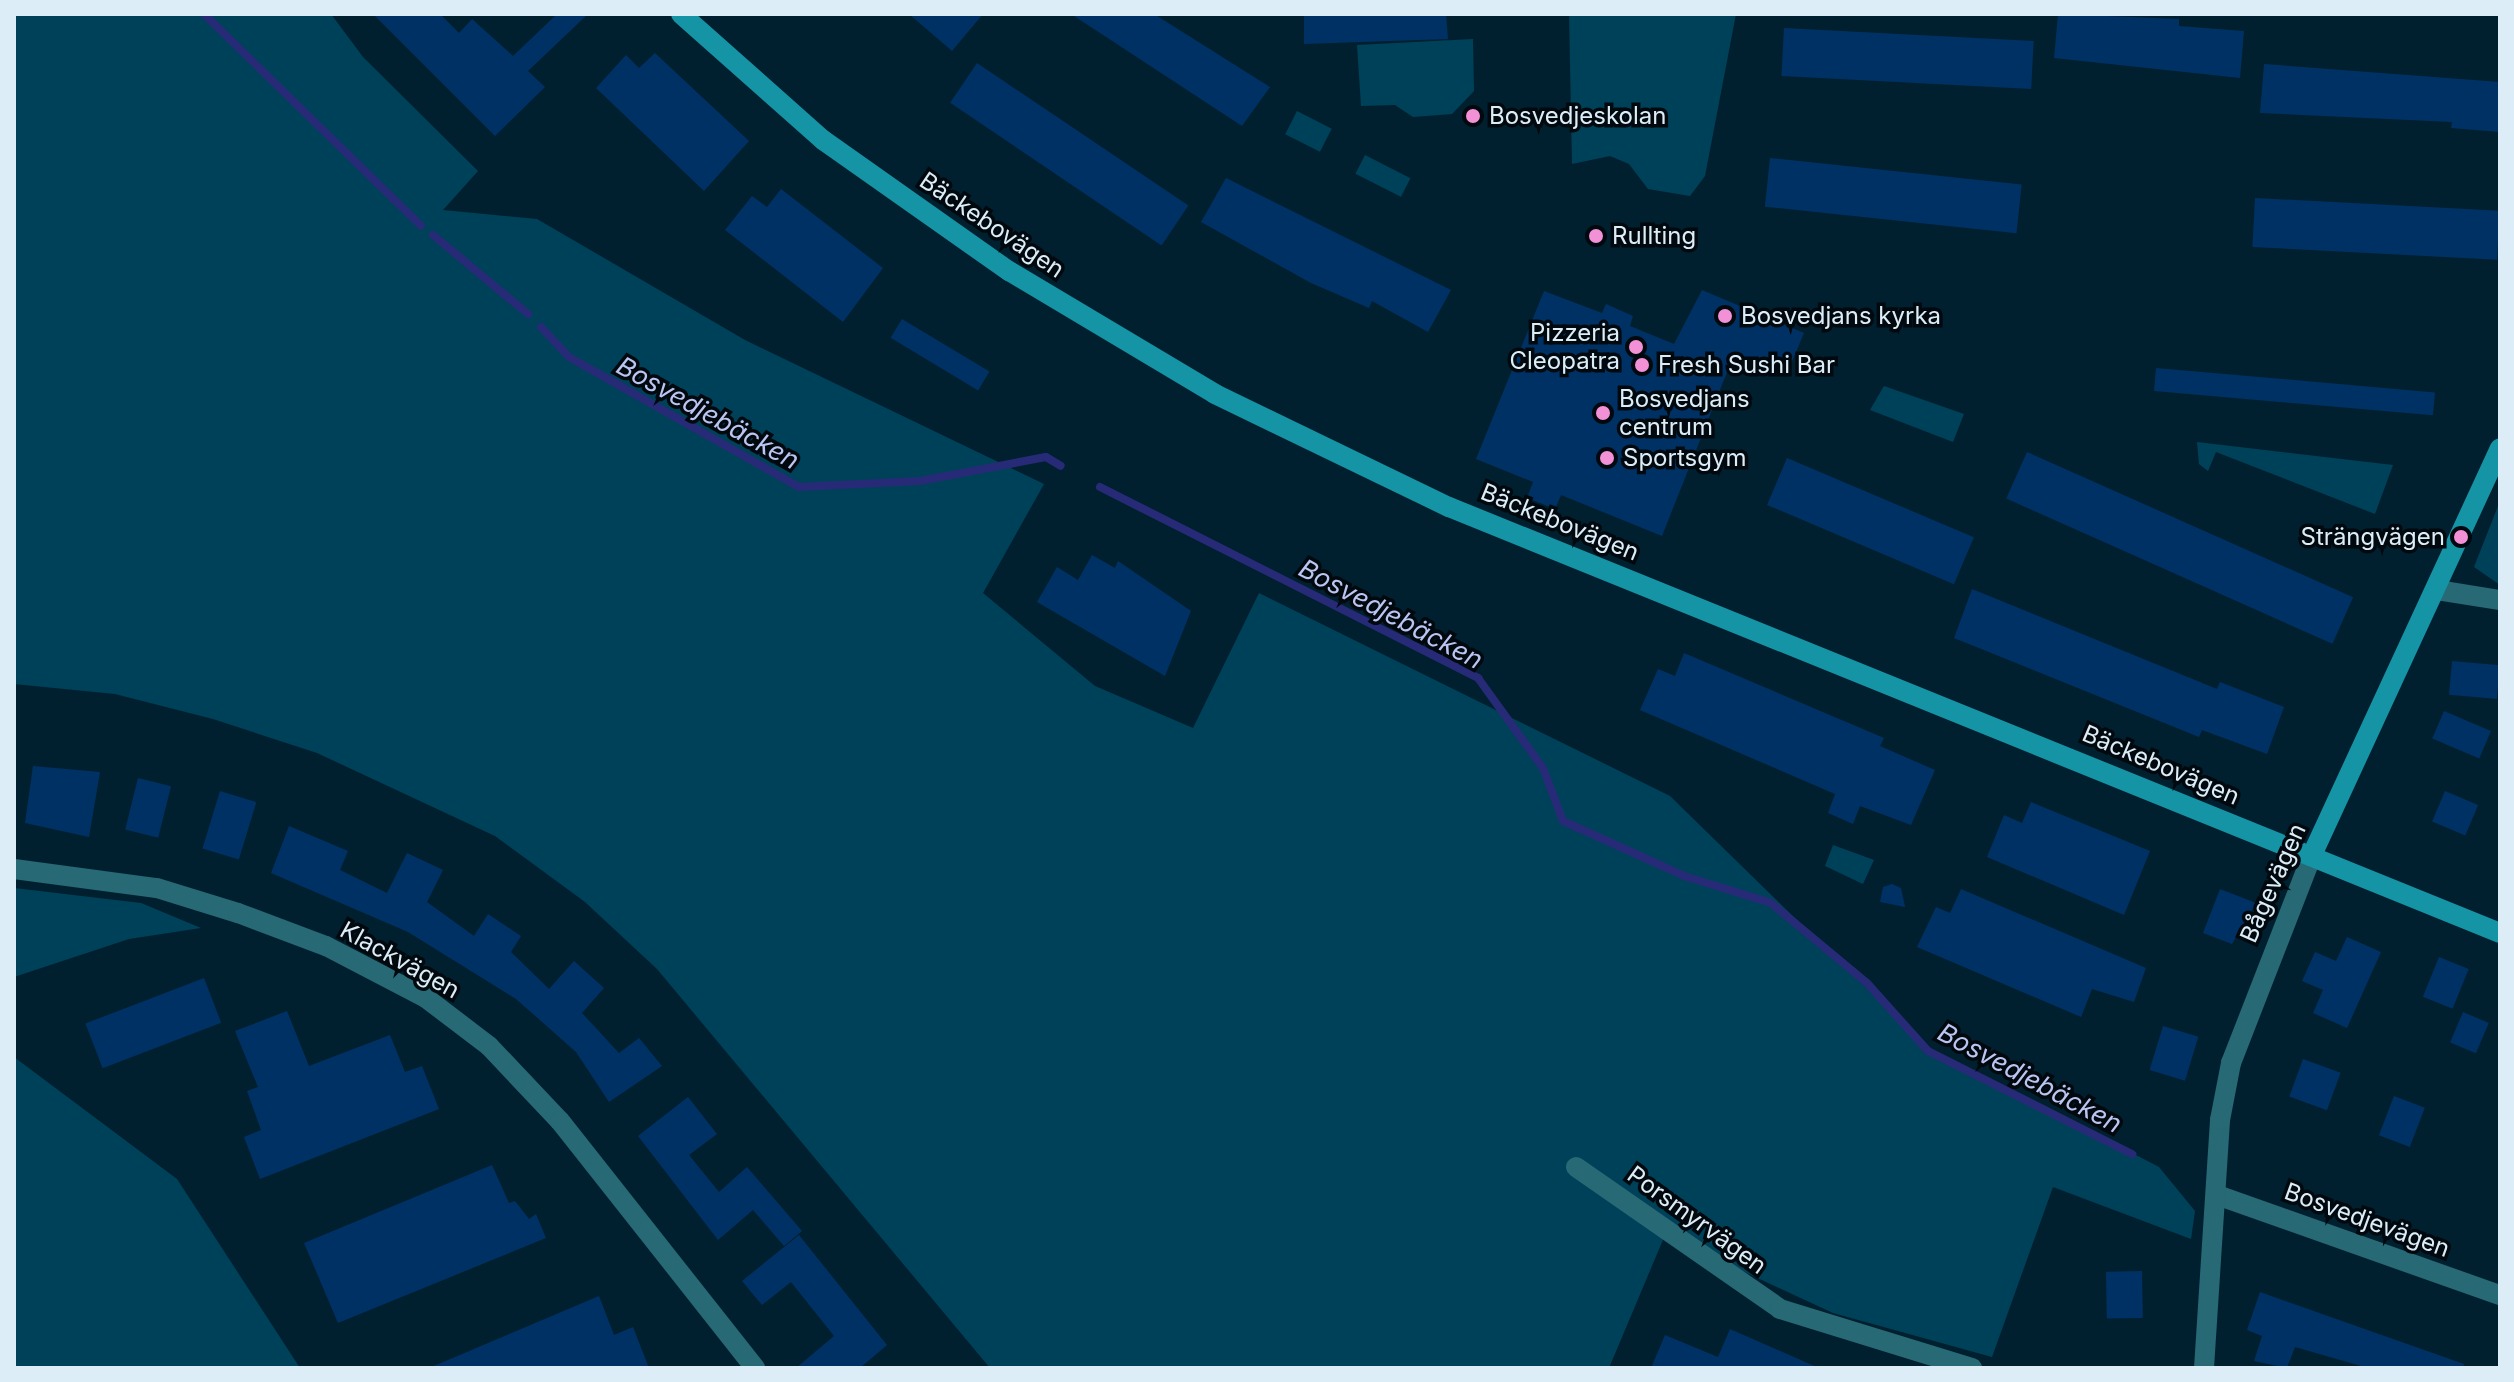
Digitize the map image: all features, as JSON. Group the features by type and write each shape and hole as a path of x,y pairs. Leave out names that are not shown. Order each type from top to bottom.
{"street":[{"name":"Bäckebovägen","path":"681,14 823,140 1009,271 1215,394 1449,507 2500,933"},
{"name":"Bågevägen","path":"2204,1368 2231,1063 2312,855 2500,448"},
{"path":"2437,590 2500,600"},
{"name":"Klackvägen","path":"14,869 157,888 238,913 326,946 426,998 489,1046 560,1121 755,1368"},
{"name":"Porsmyrvägen","path":"1576,1167 1780,1309 1972,1368"},
{"name":"Bosvedjevägen","path":"2217,1195 2500,1295"}],"shaded area":[{"path":"14,14 331,14 363,57 478,171 443,210 537,219 745,340 1044,484 983,593 1095,686 1193,728 1259,593 1670,796 1926,1046 2159,1167 2195,1211 2191,1239 2053,1187 1992,1357 1833,1313 1665,1235 1609,1368 990,1368 657,969 585,902 495,836 317,753 213,719 115,694 14,684"},
{"path":"1569,14 1736,14 1705,176 1690,196 1648,189 1629,164 1610,156 1572,164"},
{"path":"1473,39 1474,91 1452,114 1413,117 1395,105 1361,106 1357,45"},
{"path":"1297,111 1332,129 1320,152 1285,134"},
{"path":"1365,155 1410,178 1401,197 1355,174"},
{"path":"1884,386 1964,414 1953,442 1870,410"},
{"path":"2197,442 2393,465 2375,514 2216,452 2208,471 2199,464"},
{"path":"2500,501 2500,585 2474,567"},
{"path":"1833,845 1874,860 1863,884 1825,866"},
{"path":"14,888 141,903 201,928 129,939 14,977"},
{"path":"14,1057 177,1179 300,1368 14,1368"}],"building":[{"path":"373,14 440,14 459,33 472,19 513,56 557,14 588,14 528,71 545,87 495,136"},
{"path":"909,14 983,14 952,51"},
{"path":"1071,14 1154,14 1270,87 1242,126"},
{"path":"1304,14 1446,14 1448,39 1304,44"},
{"path":"2058,14 2179,19 2179,26 2244,31 2240,78 2054,58"},
{"path":"1784,28 2034,41 2031,89 1781,76"},
{"path":"655,53 749,141 704,191 596,88 626,55 639,68"},
{"path":"977,63 1188,206 1162,245 950,103"},
{"path":"2264,64 2500,82 2500,132 2451,128 2452,122 2260,113"},
{"path":"1770,158 2022,184 2016,233 1765,207"},
{"path":"1226,178 1451,290 1428,332 1372,301 1369,308 1311,283 1201,222"},
{"path":"781,189 883,268 843,322 725,230 752,196 767,207"},
{"path":"2255,198 2500,211 2497,260 2252,247"},
{"name":"Bosvedjans centrum","path":"1702,290 1804,333 1788,371 1733,357 1662,536 1561,495 1555,509 1527,498 1533,482 1476,459 1544,291 1602,313 1606,304 1633,316 1630,326 1674,344"},
{"path":"902,319 989,372 978,390 891,338"},
{"path":"2156,368 2435,392 2433,415 2154,391"},
{"path":"2027,452 2353,597 2332,644 2006,499"},
{"path":"1787,458 1974,537 1954,584 1767,505"},
{"path":"1092,555 1115,568 1118,561 1191,611 1165,676 1037,602 1057,567 1078,580"},
{"path":"1972,589 2217,689 2220,682 2284,707 2267,754 2202,730 2199,737 1954,638"},
{"path":"1684,653 1884,738 1880,746 1935,770 1911,825 1860,806 1853,824 1828,813 1835,794 1640,710 1658,669 1675,676"},
{"path":"2452,661 2500,665 2497,699 2449,695"},
{"path":"2444,711 2491,731 2479,759 2432,739"},
{"path":"33,766 100,772 89,837 25,823"},
{"path":"138,778 171,786 158,838 125,829"},
{"path":"220,791 256,802 239,859 202,848"},
{"path":"2445,791 2478,805 2465,835 2432,821"},
{"path":"2031,802 2150,851 2124,915 1987,857 2004,815 2022,823"},
{"path":"289,826 348,851 340,870 387,893 407,853 443,870 427,902 474,936 488,914 521,936 511,952 549,989 574,961 604,988 582,1013 619,1053 639,1038 662,1066 609,1102 576,1052 516,999 408,932 271,873"},
{"path":"1892,884 1901,888 1905,907 1880,902 1883,887"},
{"path":"1961,889 2146,968 2134,1002 2092,989 2081,1017 1917,947 1936,907 1950,913"},
{"path":"2220,889 2256,903 2232,944 2203,933"},
{"path":"2347,937 2381,952 2347,1028 2313,1013 2323,990 2302,981 2315,952 2336,961"},
{"path":"2439,957 2469,969 2453,1009 2423,997"},
{"path":"204,978 221,1023 103,1068 85,1024"},
{"path":"287,1011 309,1066 390,1035 405,1072 422,1066 439,1109 260,1179 244,1137 261,1130 247,1091 258,1087 235,1031"},
{"path":"2463,1012 2489,1023 2476,1053 2450,1042"},
{"path":"2163,1026 2198,1037 2185,1081 2150,1070"},
{"path":"2303,1059 2341,1073 2327,1110 2289,1097"},
{"path":"2394,1096 2425,1108 2410,1147 2379,1135"},
{"path":"688,1097 717,1134 689,1155 719,1192 747,1167 802,1231 784,1246 753,1210 718,1240 638,1136"},
{"path":"492,1165 509,1203 515,1201 529,1219 536,1214 546,1238 338,1323 304,1243"},
{"path":"799,1235 887,1345 860,1368 796,1368 834,1336 791,1282 762,1305 742,1281"},
{"path":"2142,1271 2143,1318 2107,1319 2106,1272"},
{"path":"2260,1292 2464,1364 2463,1368 2368,1368 2295,1347 2287,1368 2254,1361 2262,1336 2247,1330"},
{"path":"599,1296 614,1335 633,1327 649,1368 429,1368"},
{"path":"1730,1329 1819,1368 1651,1368 1665,1335 1718,1357"}],"waterway":[{"name":"Bosvedjebäcken","path":"204,14 421,226"},
{"name":"Bosvedjebäcken","path":"433,235 528,314"},
{"name":"Bosvedjebäcken","path":"541,327 569,357 799,487 920,481 1046,457 1061,466"},
{"name":"Bosvedjebäcken","path":"1100,487 1478,678 1543,768 1563,821 1684,876 1771,903 1867,983 1928,1051 2132,1154"}],"place":[{"name":"Bosvedjeskolan","path":"1473,116"},
{"name":"Rullting","path":"1596,236"},
{"name":"Bosvedjans kyrka","path":"1725,316"},
{"name":"Pizzeria Cleopatra","path":"1636,347"},
{"name":"Fresh Sushi Bar","path":"1642,365"},
{"name":"Bosvedjans centrum","path":"1603,413"},
{"name":"Sportsgym","path":"1607,458"},
{"name":"Strängvägen","path":"2461,537"}]}
